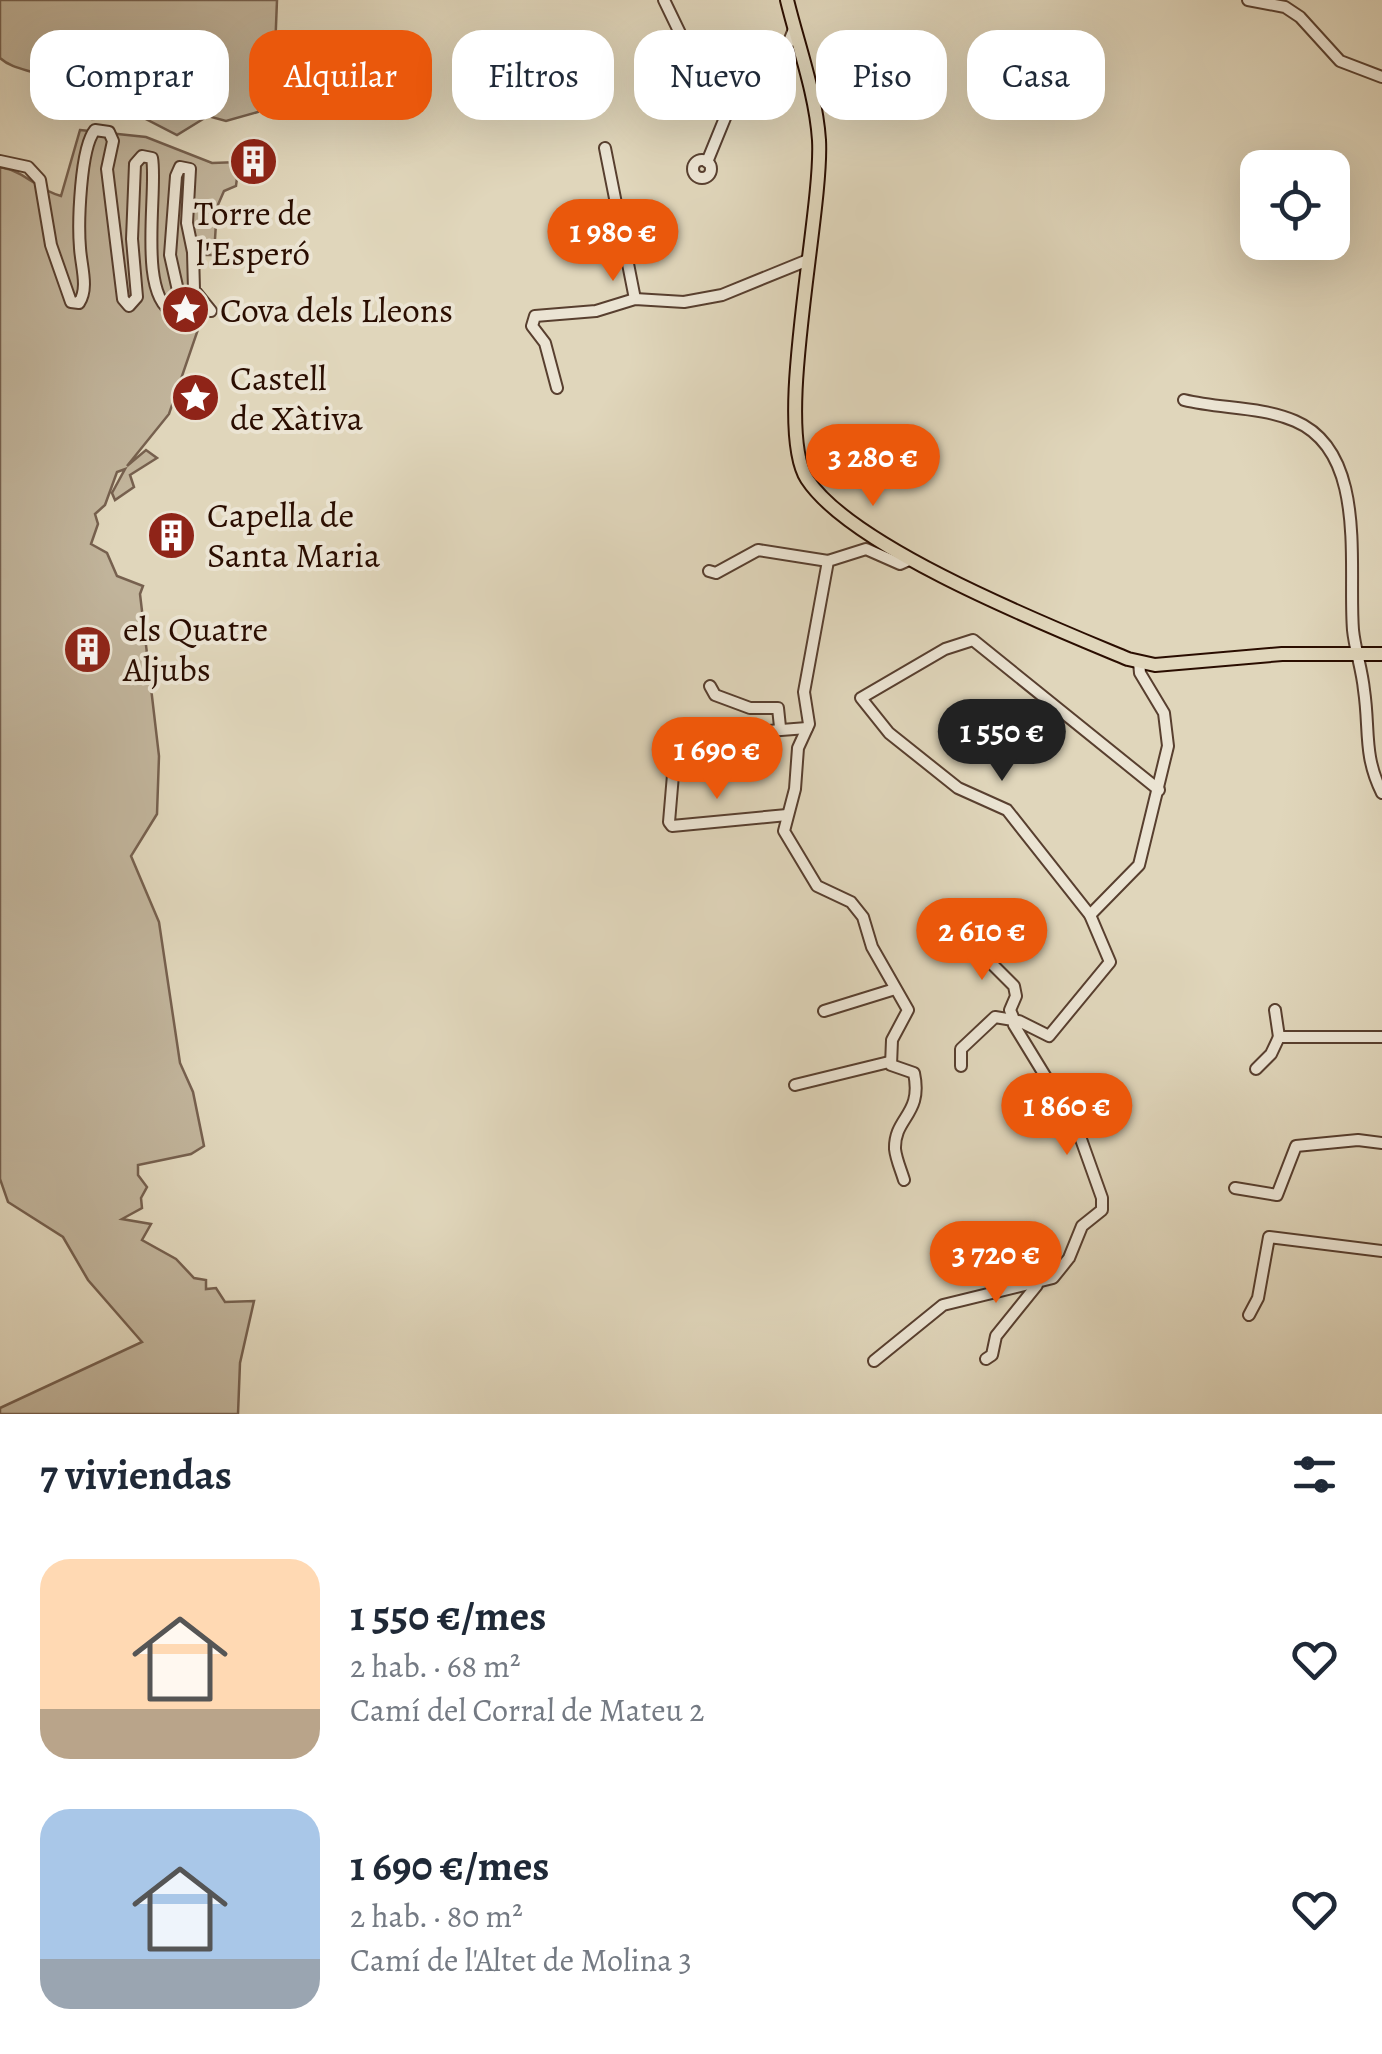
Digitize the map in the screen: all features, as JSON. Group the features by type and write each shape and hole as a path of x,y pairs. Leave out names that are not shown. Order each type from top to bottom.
{"main road":[{"path":"787,0 819,142 796,410 804,475 867,532 909,560 1139,662 1382,654"}],"street":[{"path":"664,0 678,30"},
{"path":"1248,0 1284,7 1300,17 1340,61 1382,76"},
{"path":"707,162 724,120"},
{"path":"0,162 28,167 40,180 52,245 68,298 76,304 84,294 79,221 88,145 95,130 110,132 113,141 107,168 123,299 129,306 138,297 132,254 135,164 142,156 152,158 151,248 165,308 173,312 182,304 170,255 176,176 180,167 190,169 186,223 194,252 194,290 212,311"},
{"path":"605,148 635,299"},
{"path":"557,388 545,343 532,326 535,316 596,311 635,299 684,302 722,296 808,260"},
{"path":"1184,400 1208,406 1232,405 1296,422 1328,445 1350,503 1357,654 1367,711 1367,760 1382,793"},
{"path":"709,571 716,574 758,550 828,561 866,549 900,564 909,560"},
{"path":"828,561 804,692 809,711 807,728 798,748 795,790 784,831 817,886 851,902 863,918 872,947 908,1010 892,1040 889,1062"},
{"path":"961,1066 961,1049 980,1026 994,1017 1049,1036 1110,962 1090,915 1008,810 964,792 889,733 862,702 867,692 964,640 976,641 1159,790"},
{"path":"1090,915 1140,865 1168,746 1167,720 1140,673 1139,662"},
{"path":"710,686 715,695 750,708 778,708 780,727"},
{"path":"756,732 780,727 807,728"},
{"path":"674,763 669,822 672,826 787,815"},
{"path":"874,1361 943,1305 1038,1284 1060,1272 1078,1232 1102,1210 1102,1198 1076,1128 1032,1051 1016,1031 1014,986 972,944 969,923"},
{"path":"824,1011 894,989"},
{"path":"1256,1068 1271,1054 1279,1037 1275,1010"},
{"path":"1279,1037 1382,1037"},
{"path":"794,1084 889,1062 914,1073 919,1094 896,1138 895,1150 904,1180"},
{"path":"1234,1188 1277,1196 1296,1146 1358,1140 1382,1143"},
{"path":"1249,1315 1258,1298 1269,1236 1382,1251"},
{"path":"986,1359 992,1355 996,1336 1038,1284"}],"shaded area":[{"path":"0,0 277,0 276,30 249,30 249,115 226,121 222,120 229,120 229,30 30,30 30,72 0,58"},
{"path":"148,120 201,120 177,135"},
{"path":"80,130 146,137 212,163 239,162 236,186 224,191 217,207 214,255 191,255 204,312 169,414 127,466 146,450 157,458 130,475 134,487 115,500 112,493 125,469 117,472 105,505 95,514 98,524 91,544 107,553 117,576 143,586 140,594 159,756 157,814 131,856 159,922 180,1063 193,1092 204,1146 191,1154 138,1165 138,1175 147,1187 141,1198 142,1208 122,1219 151,1224 142,1240 176,1259 194,1278 206,1280 206,1289 216,1288 225,1302 254,1301 240,1363 238,1414 0,1414 0,1408 142,1342 88,1280 63,1237 8,1202 0,1179 0,167 61,196"}],"place":[{"name":"Torre de l'Esperó","path":"253,161"},
{"name":"Cova dels Lleons","path":"185,310"},
{"name":"Castell de Xàtiva","path":"195,398"},
{"name":"Capella de Santa Maria","path":"172,535"},
{"name":"els Quatre Aljubs","path":"88,649"}]}
